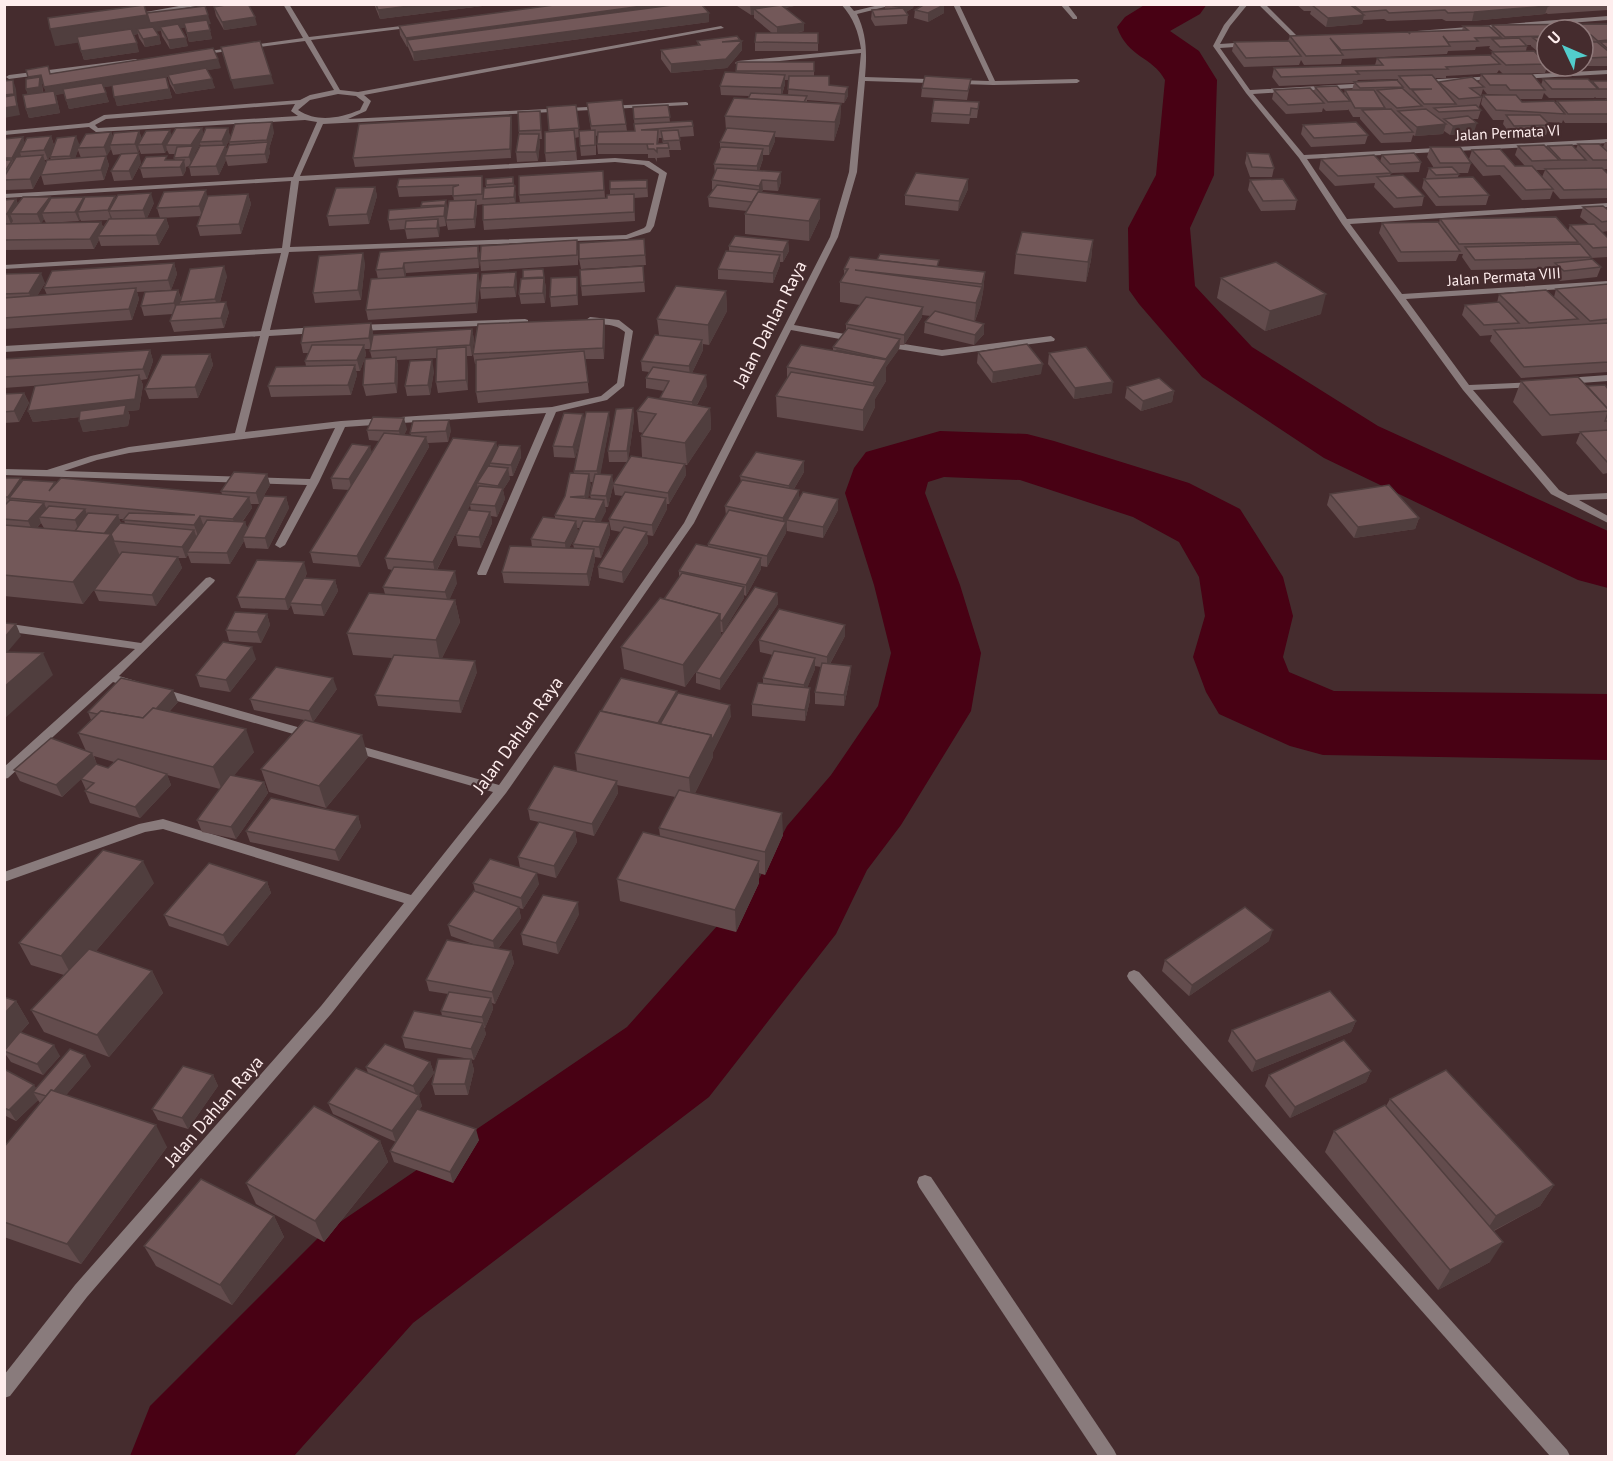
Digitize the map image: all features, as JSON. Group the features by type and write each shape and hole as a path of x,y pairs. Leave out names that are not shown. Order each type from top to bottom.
{"street":[{"path":"125,16 205,4"},
{"path":"286,4 309,39 338,92"},
{"path":"848,9 894,4"},
{"path":"956,4 993,83"},
{"path":"1063,4 1075,18"},
{"path":"1216,46 1227,25 1245,4"},
{"path":"1262,4 1300,42"},
{"name":"Jalan Dahlan Raya","path":"4,1390 81,1291 326,1010 502,790 689,523 834,237 852,172 864,51 861,29 848,9"},
{"path":"1407,33 1608,18"},
{"path":"193,54 423,24"},
{"path":"4,133 91,125 104,117 299,102 316,95 338,92 358,94 721,28"},
{"path":"1289,42 1312,41"},
{"path":"1216,46 1258,44"},
{"path":"1216,46 1248,92 1302,157 1345,222 1466,388 1560,496 1608,520"},
{"path":"738,63 864,51"},
{"path":"9,77 147,59"},
{"path":"1516,77 1608,72"},
{"path":"1411,83 1504,78"},
{"path":"861,79 993,83 1077,81"},
{"path":"1248,92 1376,85"},
{"path":"321,122 345,118 363,111 368,101 358,94"},
{"path":"299,102 294,111 303,118"},
{"path":"91,125 90,128 96,130 303,118 321,122 686,104"},
{"path":"239,435 286,250 295,180 321,122"},
{"name":"Jalan Permata VI","path":"1302,157 1608,141"},
{"path":"4,196 615,160 646,163 663,173 650,226 647,230 627,237 286,250 4,267"},
{"path":"1345,222 1608,205"},
{"name":"Jalan Permata VIII","path":"1401,297 1608,283"},
{"path":"51,472 94,458 129,450 239,435 340,424 552,410 604,398 621,384 629,331 619,323 585,320"},
{"path":"347,328 537,322"},
{"path":"789,327 942,353 1051,339"},
{"path":"4,350 324,329"},
{"path":"1466,388 1608,378"},
{"path":"483,573 552,410"},
{"path":"280,545 314,482 340,424"},
{"path":"4,472 314,482"},
{"path":"1560,496 1565,498 1608,496"},
{"path":"4,776 112,678 210,580"},
{"path":"4,627 144,647"},
{"path":"112,678 318,737"},
{"path":"341,744 502,790"},
{"path":"4,877 144,827 163,824 414,901"},
{"path":"1134,976 1561,1456"},
{"path":"925,1182 1108,1456"}],"building":[{"path":"248,4 255,17 222,22 214,7"},
{"path":"376,4 425,4 378,10"},
{"path":"561,4 657,4 406,38 399,26"},
{"path":"680,4 701,4 709,13 413,52 407,40"},
{"path":"887,4 904,4 898,7"},
{"path":"925,4 944,5 928,13 915,10"},
{"path":"1349,4 1364,15 1328,18 1312,5"},
{"path":"1352,4 1546,4 1548,6 1474,12 1448,13 1445,10 1389,13 1386,10 1362,12"},
{"path":"144,5 147,15 50,29 48,18"},
{"path":"781,5 804,23 777,27 754,9"},
{"path":"205,6 208,15 150,23 147,13"},
{"path":"903,8 908,15 875,17 872,10"},
{"path":"207,20 210,30 187,33 184,23"},
{"path":"178,24 186,38 168,40 160,27"},
{"path":"1595,24 1608,24 1608,40 1598,41 1595,38"},
{"path":"1492,25 1535,25 1535,36 1505,37"},
{"path":"1463,26 1489,26 1501,37 1475,38 1478,41 1448,42 1443,36 1450,46 1341,50 1330,38 1343,55 1306,56 1290,36 1408,32 1410,34 1409,32 1468,30"},
{"path":"153,27 159,36 143,39 137,29"},
{"path":"131,29 137,43 81,51 77,37"},
{"path":"756,33 818,33 818,43 755,42"},
{"path":"737,36 740,40 722,42 742,41 726,59 671,64 661,50 700,45 697,41"},
{"path":"1519,38 1527,46 1500,47 1492,39"},
{"path":"260,41 271,75 231,80 221,47"},
{"path":"1289,41 1301,56 1246,58 1234,42"},
{"path":"1595,42 1608,51 1608,57 1595,58"},
{"path":"1600,42 1608,42 1608,47 1607,48"},
{"path":"213,48 218,59 44,87 41,75 28,77 26,70 48,66 50,74"},
{"path":"1534,51 1535,64 1506,65 1492,52"},
{"path":"1490,55 1500,64 1446,67 1448,69 1356,71 1359,74 1281,77 1274,68 1383,65 1377,58"},
{"path":"737,62 814,62 814,71 736,71"},
{"path":"206,68 212,79 173,85 168,75"},
{"path":"725,72 785,75 781,88 720,86"},
{"path":"1481,74 1532,74 1545,90 1510,90 1506,85 1490,85"},
{"path":"1432,75 1456,104 1424,104 1412,90 1432,89 1410,89 1399,76"},
{"path":"789,76 829,76 829,85 848,87 845,94 788,89"},
{"path":"925,76 971,79 968,91 922,88"},
{"path":"40,77 39,87 26,89 26,79"},
{"path":"166,77 169,89 114,97 112,85"},
{"path":"1472,77 1484,87 1470,88 1482,97 1459,99 1439,82"},
{"path":"1543,79 1588,79 1598,89 1552,89"},
{"path":"13,80 14,94 4,95 4,81"},
{"path":"1397,80 1403,87 1360,88 1354,82"},
{"path":"1592,81 1608,81 1608,89 1599,89"},
{"path":"102,83 106,93 66,100 63,89"},
{"path":"1337,86 1350,101 1328,102 1315,87"},
{"path":"1310,88 1324,103 1288,105 1274,90"},
{"path":"1402,88 1422,106 1397,108 1377,90"},
{"path":"1345,90 1374,90 1385,108 1355,108"},
{"path":"54,91 57,104 26,109 23,95"},
{"path":"751,93 807,96 804,102 748,99"},
{"path":"15,95 17,106 4,108 4,97"},
{"path":"1483,95 1516,95 1522,102 1554,101 1565,114 1496,110"},
{"path":"734,98 841,104 835,122 725,116"},
{"path":"622,100 626,124 591,126 587,103"},
{"path":"934,100 979,102 978,109 971,108 970,115 932,113"},
{"path":"1608,100 1608,114 1568,114 1557,101"},
{"path":"576,105 579,128 549,130 547,107"},
{"path":"668,105 670,117 634,119 633,107"},
{"path":"1476,105 1481,110 1439,112 1434,108"},
{"path":"1391,109 1413,132 1384,134 1362,110"},
{"path":"1426,109 1446,124 1417,127 1398,111"},
{"path":"540,111 541,130 519,131 518,112"},
{"path":"1506,115 1540,115 1550,125 1514,126"},
{"path":"511,116 510,149 353,158 359,124"},
{"path":"1468,116 1477,123 1453,126 1444,119"},
{"path":"692,121 693,126 641,130 658,130 657,144 668,143 669,148 657,148 657,152 654,149 648,149 647,144 597,144 598,132 635,131 634,124"},
{"path":"272,122 267,140 229,142 235,124"},
{"path":"1356,122 1368,135 1314,138 1303,125"},
{"path":"176,128 202,128 191,145 166,145"},
{"path":"206,128 228,128 222,141 200,142"},
{"path":"727,128 775,132 769,146 720,142"},
{"path":"170,130 162,144 138,145 146,131"},
{"path":"574,130 576,151 545,153 545,132"},
{"path":"595,130 595,145 580,146 579,131"},
{"path":"678,130 680,140 663,141 661,131"},
{"path":"139,131 135,144 110,145 114,133"},
{"path":"111,132 104,147 78,148 86,134"},
{"path":"519,134 539,134 536,152 516,152"},
{"path":"51,136 44,150 20,152 27,138"},
{"path":"76,136 70,156 50,157 57,138"},
{"path":"23,137 12,158 4,158 4,139"},
{"path":"268,142 265,154 225,156 229,145"},
{"path":"1578,144 1599,144 1608,152 1608,160 1593,160"},
{"path":"226,145 216,166 189,167 200,146"},
{"path":"1544,145 1559,160 1532,161 1518,146"},
{"path":"1572,145 1586,160 1561,160 1548,146"},
{"path":"193,146 189,157 174,158 177,147"},
{"path":"721,147 763,149 757,166 714,164"},
{"path":"1430,147 1460,147 1471,163 1440,163"},
{"path":"1500,149 1515,166 1532,166 1553,189 1526,190 1504,166 1487,166 1472,150"},
{"path":"139,153 129,171 111,171 121,154"},
{"path":"1247,153 1269,154 1274,168 1252,167"},
{"path":"1414,153 1421,162 1390,164 1382,155"},
{"path":"43,155 30,179 4,180 16,157"},
{"path":"1374,155 1391,173 1338,176 1321,159"},
{"path":"106,156 101,170 41,175 47,160"},
{"path":"167,156 165,160 184,160 180,167 140,168 146,157"},
{"path":"4,160 12,160 4,171"},
{"path":"1452,167 1459,174 1436,175 1429,168"},
{"path":"717,168 781,172 777,181 762,180 759,186 712,180"},
{"path":"1602,168 1608,174 1608,189 1564,190 1545,169"},
{"path":"603,171 604,190 519,195 519,176"},
{"path":"916,173 968,179 959,201 905,195"},
{"path":"1403,175 1424,196 1397,198 1377,177"},
{"path":"482,176 482,194 453,196 453,187 459,185 397,187 399,179"},
{"path":"513,177 513,183 486,185 486,179"},
{"path":"1473,177 1489,195 1439,197 1424,179"},
{"path":"1283,179 1297,200 1263,201 1250,180"},
{"path":"647,180 647,188 610,189 610,181"},
{"path":"717,185 760,190 752,202 708,197"},
{"path":"515,186 514,197 483,199 484,188"},
{"path":"375,187 367,214 327,216 336,188"},
{"path":"206,190 199,206 157,208 164,192"},
{"path":"758,192 820,199 809,221 745,214"},
{"path":"151,193 143,210 109,211 118,195"},
{"path":"248,194 239,224 197,226 208,196"},
{"path":"634,194 634,212 483,220 483,205 607,198 607,195"},
{"path":"115,196 108,210 78,212 85,197"},
{"path":"23,197 50,197 37,214 10,214"},
{"path":"84,197 75,212 42,213 51,198"},
{"path":"16,199 7,214 4,214 4,200"},
{"path":"446,200 445,205 421,206 422,202"},
{"path":"476,200 474,219 446,220 449,201"},
{"path":"445,206 444,216 388,220 389,210"},
{"path":"1603,206 1608,210 1608,221 1602,222 1583,207"},
{"path":"1556,217 1578,242 1459,244 1440,219"},
{"path":"166,218 156,235 98,236 109,219"},
{"path":"438,219 437,228 405,229 406,221"},
{"path":"101,222 90,239 4,240 4,224"},
{"path":"1438,222 1460,251 1401,252 1382,223"},
{"path":"1594,224 1608,238 1608,247 1593,248 1570,225"},
{"path":"1022,232 1093,240 1088,262 1016,254"},
{"path":"735,236 788,241 783,252 729,246"},
{"path":"644,239 645,255 579,259 579,243"},
{"path":"577,240 577,255 480,261 481,246"},
{"path":"1580,244 1591,257 1475,260 1465,247"},
{"path":"478,246 478,258 404,263 403,268 376,270 380,252"},
{"path":"726,251 780,255 773,273 718,269"},
{"path":"363,253 358,290 313,293 319,256"},
{"path":"880,254 939,260 937,267 877,260"},
{"path":"850,257 985,272 982,284 855,270 982,287 976,303 840,282 848,269 844,269"},
{"path":"1592,259 1601,267 1564,271 1555,263"},
{"path":"1276,262 1326,294 1270,311 1221,278"},
{"path":"174,263 168,280 44,288 52,271"},
{"path":"224,266 215,299 180,302 190,269"},
{"path":"643,266 644,282 581,286 580,270"},
{"path":"543,269 544,277 523,278 523,270"},
{"path":"516,272 514,287 480,288 482,274"},
{"path":"41,273 29,293 4,294 4,274"},
{"path":"478,273 476,303 366,310 371,279"},
{"path":"577,277 577,295 550,297 551,278"},
{"path":"544,278 543,293 519,294 521,279"},
{"path":"1608,284 1608,319 1590,321 1556,289"},
{"path":"676,286 726,291 708,325 657,319"},
{"path":"136,288 129,309 4,318 4,298"},
{"path":"178,290 174,303 141,306 145,292"},
{"path":"1546,290 1578,319 1529,323 1499,294"},
{"path":"866,297 923,307 904,335 846,324"},
{"path":"226,302 221,318 170,321 176,305"},
{"path":"1499,302 1519,323 1484,325 1465,305"},
{"path":"935,311 984,324 975,335 925,322"},
{"path":"604,319 603,348 473,354 478,324"},
{"path":"371,323 369,338 301,343 304,327"},
{"path":"1608,323 1608,362 1524,367 1494,330"},
{"path":"848,328 900,339 886,359 833,347"},
{"path":"472,329 470,345 370,351 373,335"},
{"path":"655,335 702,340 689,366 641,361"},
{"path":"1027,344 1043,364 993,372 978,352"},
{"path":"312,345 364,345 357,360 305,361"},
{"path":"801,345 887,360 873,383 787,367"},
{"path":"466,347 466,380 436,382 437,349"},
{"path":"1086,347 1113,382 1075,388 1049,353"},
{"path":"150,350 143,369 4,377 4,359"},
{"path":"837,350 875,358 836,351"},
{"path":"584,351 588,382 476,392 476,360"},
{"path":"210,354 195,387 145,389 162,355"},
{"path":"396,357 395,383 363,385 365,359"},
{"path":"432,360 428,385 405,386 410,361"},
{"path":"355,365 348,385 268,386 276,367"},
{"path":"653,367 706,375 692,402 660,398 669,381 646,378"},
{"path":"791,372 876,386 863,410 776,396"},
{"path":"139,375 135,399 28,411 35,386"},
{"path":"1578,377 1608,411 1550,415 1521,381"},
{"path":"1159,378 1174,391 1143,401 1127,387"},
{"path":"1605,385 1608,389 1608,409 1587,386"},
{"path":"24,393 14,411 4,412 4,394"},
{"path":"648,397 710,408 685,443 641,436 656,414 637,411"},
{"path":"126,405 124,415 79,421 80,411"},
{"path":"633,408 627,451 608,451 616,409"},
{"path":"586,412 609,412 597,471 574,471"},
{"path":"564,413 583,414 573,447 553,446"},
{"path":"373,417 404,418 399,431 367,430"},
{"path":"449,420 446,431 410,433 413,421"},
{"path":"1608,430 1608,463 1580,432"},
{"path":"384,433 426,437 357,556 310,552"},
{"path":"453,438 496,442 433,562 385,558"},
{"path":"352,444 370,446 349,479 331,478"},
{"path":"499,445 520,446 511,465 490,463"},
{"path":"756,452 804,461 789,486 740,476"},
{"path":"631,456 685,464 668,493 613,484"},
{"path":"488,466 508,468 498,486 477,483"},
{"path":"234,472 267,474 256,493 221,491"},
{"path":"570,473 589,474 585,496 570,497 604,500 595,519 555,515 565,496"},
{"path":"595,474 612,475 606,496 590,495"},
{"path":"4,478 21,478 8,497 4,497"},
{"path":"61,478 249,497 233,519 200,516 194,525 123,520 129,513 195,515 9,498 23,480 55,482 49,491"},
{"path":"742,480 799,490 783,518 725,506"},
{"path":"1389,485 1419,518 1358,527 1330,494"},
{"path":"479,486 503,488 495,506 470,504"},
{"path":"625,492 666,498 652,525 609,519"},
{"path":"803,492 838,499 823,527 787,520"},
{"path":"264,496 286,497 265,538 243,537"},
{"path":"10,500 44,503 28,521 4,519 4,506"},
{"path":"49,506 85,509 75,520 39,517"},
{"path":"468,510 490,512 479,537 456,535"},
{"path":"729,510 786,522 767,556 708,544"},
{"path":"88,513 118,515 104,534 75,531"},
{"path":"543,517 576,521 565,543 531,539"},
{"path":"207,520 245,522 227,553 187,552"},
{"path":"583,521 609,523 599,547 573,544"},
{"path":"120,523 194,530 182,547 114,541 111,534"},
{"path":"4,525 111,534 73,582 4,575"},
{"path":"624,527 647,532 622,572 598,567"},
{"path":"696,544 761,558 746,585 679,571"},
{"path":"510,546 594,549 587,574 502,572"},
{"path":"122,552 178,557 152,595 94,590"},
{"path":"257,560 304,562 285,599 237,597"},
{"path":"394,567 455,571 445,592 383,587"},
{"path":"682,573 744,587 722,621 720,614 664,599"},
{"path":"304,578 335,580 321,605 290,603"},
{"path":"755,587 777,593 720,679 696,672"},
{"path":"369,593 455,600 436,640 347,633"},
{"path":"660,598 720,614 683,665 621,647"},
{"path":"779,609 845,625 827,657 759,640"},
{"path":"235,612 267,614 257,632 226,630"},
{"path":"4,623 16,624 4,638"},
{"path":"223,642 252,647 226,680 196,675"},
{"path":"774,651 815,658 804,685 763,678"},
{"path":"4,652 43,653 4,687"},
{"path":"394,655 475,661 459,701 375,695"},
{"path":"822,663 851,666 844,695 815,692"},
{"path":"276,667 333,678 309,711 250,699"},
{"path":"121,678 173,690 156,709 153,708 143,718 101,711 97,714 88,712"},
{"path":"621,678 677,691 658,723 601,711"},
{"path":"758,683 810,688 805,710 752,704"},
{"path":"678,693 730,705 712,740 711,735 660,724"},
{"path":"153,708 246,729 213,767 78,733 101,711 143,718"},
{"path":"600,711 711,735 689,778 575,753"},
{"path":"305,720 362,735 319,786 261,769"},
{"path":"51,738 92,753 56,785 14,770"},
{"path":"118,759 167,774 135,807 85,791 94,783 81,779 96,764 108,768"},
{"path":"554,766 617,781 592,824 528,809"},
{"path":"230,775 264,782 231,827 197,820"},
{"path":"679,790 782,813 765,852 659,828"},
{"path":"271,798 358,816 335,850 246,831"},
{"path":"539,822 575,831 554,866 518,857"},
{"path":"643,832 759,861 735,910 617,879"},
{"path":"103,850 143,861 61,956 19,943"},
{"path":"490,859 537,873 521,898 473,883"},
{"path":"209,863 267,882 223,935 164,915"},
{"path":"474,891 519,907 493,941 448,925"},
{"path":"543,895 578,902 556,943 521,934"},
{"path":"1245,907 1273,930 1192,985 1165,960"},
{"path":"447,940 511,951 492,992 426,980"},
{"path":"89,949 152,971 97,1035 31,1010"},
{"path":"1330,991 1356,1021 1256,1061 1232,1030"},
{"path":"449,992 491,998 482,1017 441,1011"},
{"path":"4,997 16,1001 4,1014"},
{"path":"414,1011 483,1023 471,1049 402,1037"},
{"path":"20,1032 54,1045 37,1064 4,1051"},
{"path":"1344,1040 1371,1071 1295,1107 1269,1075"},
{"path":"385,1044 430,1062 413,1086 366,1067"},
{"path":"70,1049 85,1055 54,1091 51,1090 46,1096 33,1092"},
{"path":"438,1059 471,1059 465,1084 432,1084"},
{"path":"183,1066 213,1075 182,1118 152,1109"},
{"path":"356,1068 419,1095 392,1131 328,1103"},
{"path":"4,1069 34,1085 9,1110 4,1108"},
{"path":"1446,1070 1554,1185 1496,1216 1390,1099"},
{"path":"51,1090 156,1125 67,1244 4,1222 4,1147"},
{"path":"1385,1105 1503,1242 1450,1270 1334,1131"},
{"path":"314,1106 380,1141 315,1221 246,1183"},
{"path":"417,1109 476,1129 450,1172 390,1151"},
{"path":"201,1179 274,1216 220,1285 144,1246"}],"waterway":[{"path":"1183,4 1142,27 1146,38 1181,62 1191,80 1185,175 1159,228 1162,290 1227,362 1351,442 1608,562"},
{"path":"200,1456 367,1279 668,1062 799,905 823,853 866,800 924,711 936,653 917,585 885,493 893,468 940,454 1027,457 1161,500 1211,526 1241,577 1249,616 1238,657 1252,692 1323,723 1608,727"}]}
